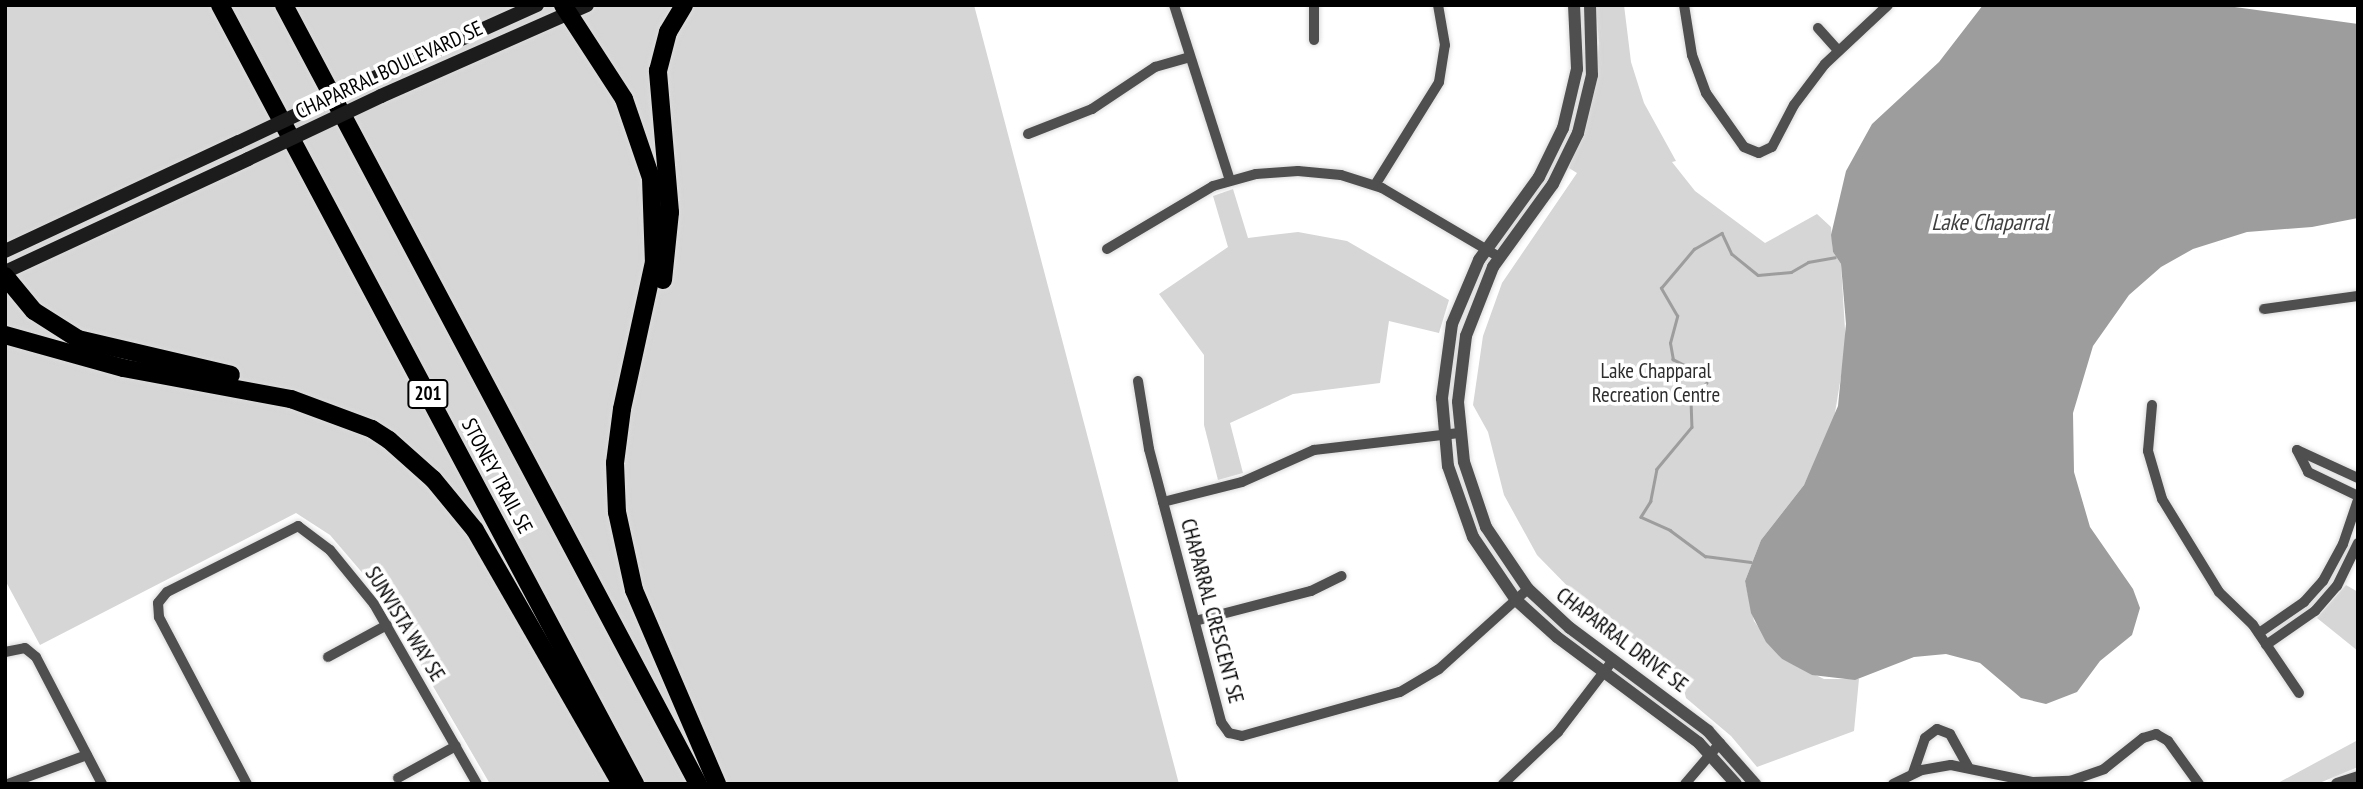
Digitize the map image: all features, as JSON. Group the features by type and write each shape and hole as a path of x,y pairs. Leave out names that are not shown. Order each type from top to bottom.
{"highway":[{"name":"STONEY TRAIL SE","path":"220,5 635,784"},
{"name":"STONEY TRAIL SE","path":"284,5 698,784"},
{"path":"618,435 666,265 669,195 658,71 668,32 684,5"},
{"path":"565,9 627,106 643,146 654,193 654,262 618,435 617,512 627,567 646,622 718,784"},
{"path":"5,274 36,314 78,339 280,387 322,402 372,429 433,478 475,530 621,784"},
{"path":"5,335 116,367 283,397 372,429"}],"main road":[{"name":"CHAPARRAL BOULEVARD SE","path":"5,251 537,5"},
{"name":"CHAPARRAL BOULEVARD SE","path":"5,274 565,9 587,5"}],"street":[{"path":"1174,5 1230,180"},
{"path":"1314,5 1314,40"},
{"path":"1375,185 1440,82 1445,45 1438,5"},
{"name":"CHAPARRAL DRIVE SE","path":"1574,5 1577,69 1563,128 1539,177 1485,249 1465,287 1450,334 1443,379 1443,435 1465,519 1489,565 1516,600 1710,754 1736,784"},
{"name":"CHAPARRAL DRIVE SE","path":"1590,5 1592,75 1578,133 1553,184 1499,257 1466,336 1459,382 1459,433 1483,520 1528,589 1613,660 1720,743 1755,784"},
{"path":"1684,5 1702,85 1728,128 1752,152 1772,147 1800,95 1838,50 1888,5"},
{"path":"1818,28 1838,50"},
{"path":"1028,134 1092,109 1154,67 1190,57"},
{"path":"1107,249 1184,201 1230,180 1268,172 1308,171 1375,185 1499,257"},
{"path":"2264,309 2358,296"},
{"path":"1138,381 1140,410 1163,502"},
{"path":"2152,405 2148,451 2162,499 2219,592 2259,632 2299,693"},
{"name":"CHAPARRAL CRESCENT SE","path":"1459,433 1314,450 1242,482 1163,502 1223,726 1242,736 1410,688 1528,589"},
{"path":"2259,632 2304,602 2323,580 2343,544 2358,498 2308,472 2297,450 2358,478"},
{"name":"SUNVISTA WAY SE","path":"247,784 159,617 162,595 286,529 303,527 346,568 387,625 477,784"},
{"path":"2266,645 2321,603 2337,586 2358,543"},
{"path":"1195,621 1311,591 1342,576"},
{"path":"328,657 387,625"},
{"path":"5,652 25,648 36,657 102,784"},
{"path":"1503,784 1558,732 1613,660"},
{"path":"1913,773 1925,738 1935,729 1950,734 1968,766"},
{"path":"1894,784 1913,773 1939,766 1968,766 2021,780 2070,781 2104,769 2143,738 2155,734 2169,742 2199,784"},
{"path":"1685,784 1720,743"},
{"path":"398,778 456,747"},
{"path":"8,784 87,755"},
{"path":"2337,784 2358,777"}],"green space":[{"path":"5,5 974,5 1179,784 490,784 377,590 330,535 296,513 40,645 5,580"},
{"name":"Lake Chapparal Recreation Centre","path":"1596,5 1624,5 1631,62 1644,103 1676,161 1672,162 1695,191 1765,243 1817,214 1831,227 1833,252 1841,264 1846,346 1833,425 1804,485 1761,540 1745,581 1754,621 1782,659 1824,679 1859,679 1854,731 1757,767 1731,736 1686,698 1680,673 1583,602 1537,555 1504,495 1488,432 1473,405 1483,336 1502,283 1577,173 1569,168 1595,90 1599,43"},
{"path":"1233,189 1248,238 1298,232 1347,241 1449,300 1439,333 1389,321 1380,383 1293,394 1230,423 1243,473 1218,480 1204,425 1204,355 1159,294 1228,247 1213,196"},
{"path":"2346,585 2358,592 2358,651 2317,618"},
{"path":"2358,740 2358,767 2317,784 2276,784"}],"water":[{"name":"Lake Chaparral","path":"1983,5 2220,5 2358,24 2358,218 2312,227 2247,232 2193,249 2161,267 2129,295 2093,346 2073,413 2074,472 2090,527 2133,589 2140,608 2132,635 2100,661 2077,692 2046,704 2021,698 1980,663 1946,654 1914,657 1855,680 1812,675 1782,659 1766,642 1751,613 1745,581 1761,540 1804,485 1838,406 1846,324 1841,264 1833,252 1831,235 1846,171 1872,124 1939,62"}],"waterway":[{"path":"1703,375 1673,360 1670,343 1677,316 1661,288 1694,249 1722,233 1732,254 1758,275 1791,272 1808,262 1835,257"},
{"path":"1707,383 1691,400 1692,427 1657,469 1651,501 1641,517 1670,530 1705,556 1751,562"}]}
